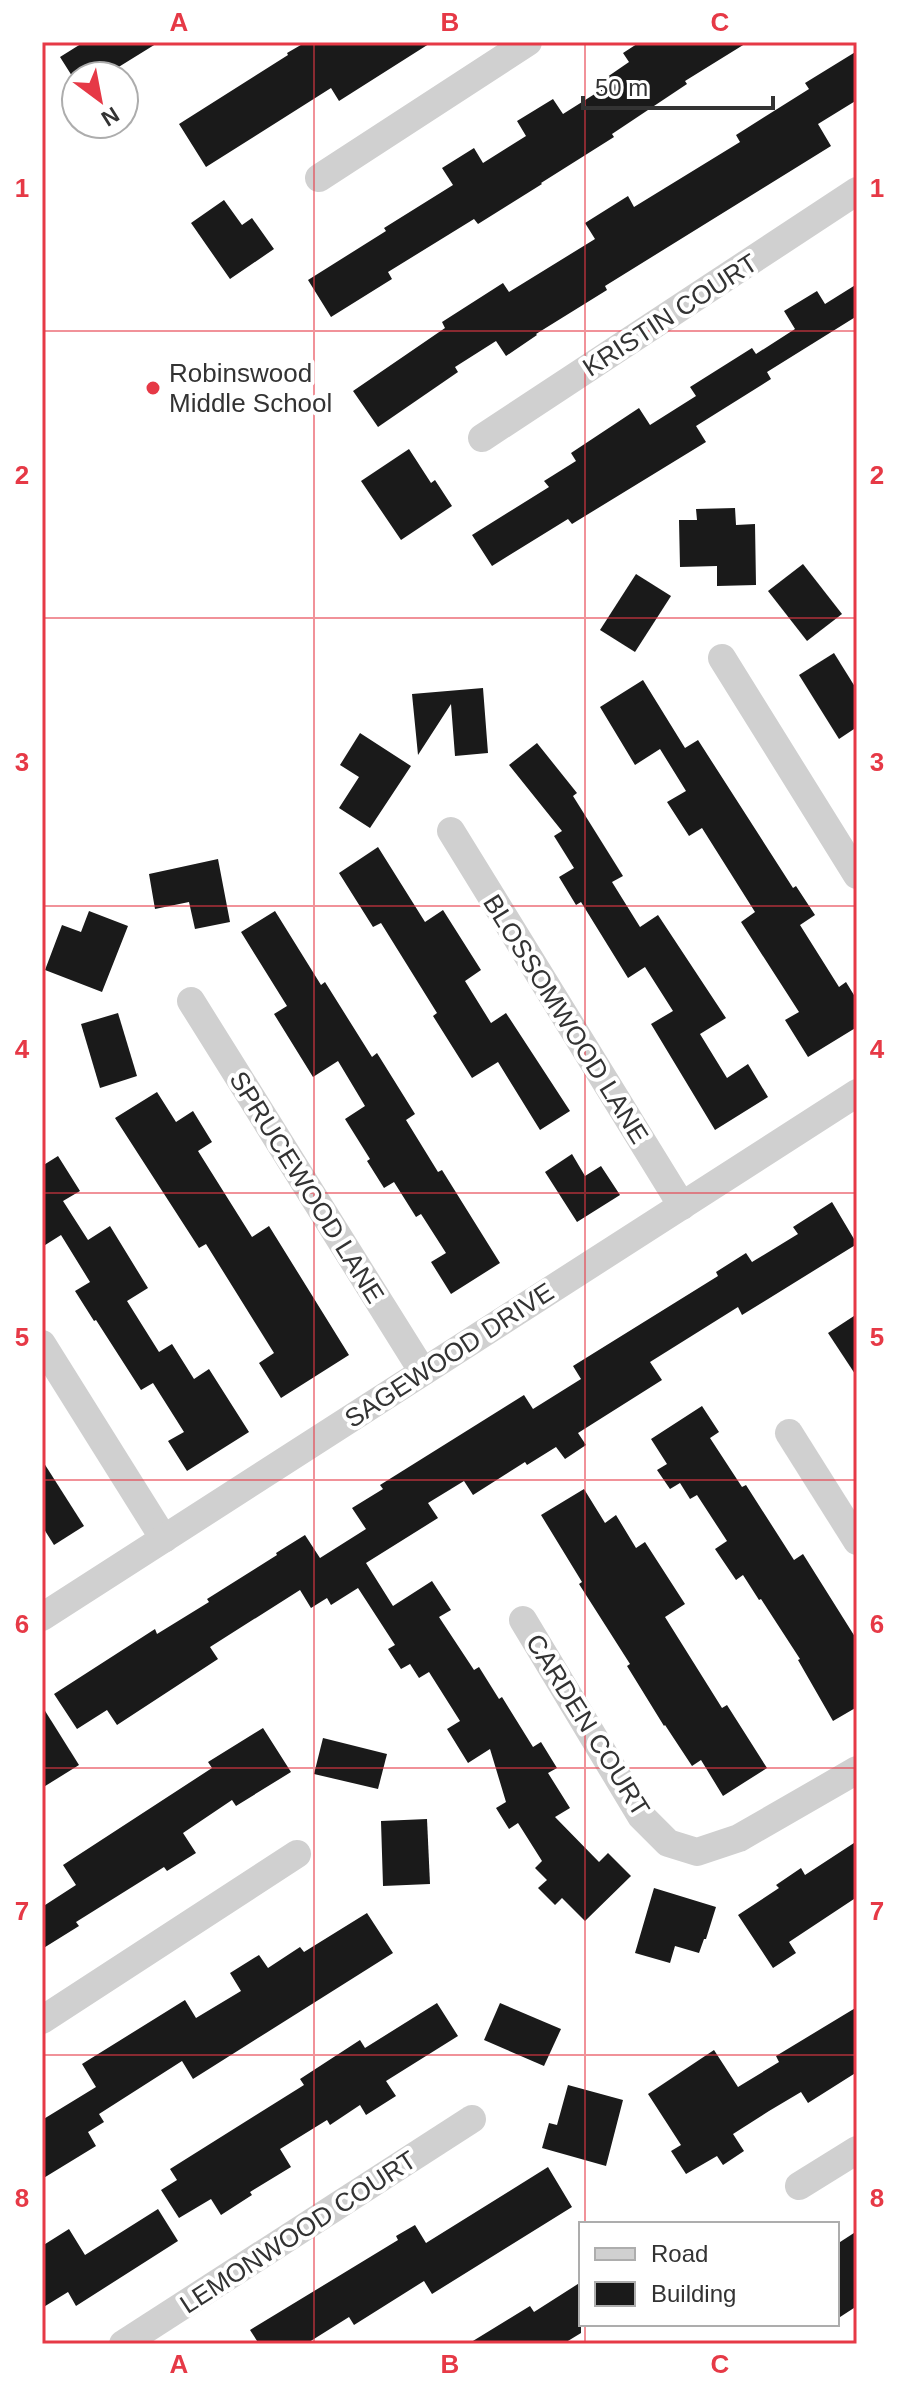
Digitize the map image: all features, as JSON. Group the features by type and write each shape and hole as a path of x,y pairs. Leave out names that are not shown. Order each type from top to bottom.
{"street":[{"path":"319,178 528,42"},
{"name":"KRISTIN COURT","path":"482,438 857,191"},
{"path":"722,658 857,875"},
{"name":"BLOSSOMWOOD LANE","path":"451,831 682,1206"},
{"name":"SPRUCEWOOD LANE","path":"191,1001 423,1372"},
{"name":"SAGEWOOD DRIVE","path":"42,1617 857,1093"},
{"path":"42,1344 164,1539"},
{"path":"789,1433 857,1541"},
{"name":"CARDEN COURT","path":"523,1620 641,1816 668,1843 697,1852 739,1838 857,1770"},
{"path":"42,2020 297,1854"},
{"name":"LEMONWOOD COURT","path":"123,2344 472,2119"},
{"path":"799,2186 857,2150"}],"building":[{"path":"84,42 159,42 130,60 62,60 60,57"},
{"path":"306,42 432,42 339,101 331,88 206,167 179,124"},
{"path":"640,42 748,42 685,81 687,84 612,134 614,137 542,184 478,224 474,219 388,272 392,279 331,317 308,280 453,185 442,168 474,148 483,163 526,136 517,121 553,99 563,114 601,90 597,84 629,62 623,53"},
{"path":"857,51 857,100 818,124 831,146 605,286 607,290 506,356 496,341 455,367 458,372 378,427 353,391 445,328 442,322 503,283 509,292 595,239 585,223 628,196 634,207 740,142 736,135 809,89 805,83"},
{"path":"224,200 242,225 252,218 274,249 230,279 191,223"},
{"path":"857,284 857,316 767,372 771,379 696,426 706,442 572,524 568,519 492,566 472,535 549,487 544,481 576,461 571,453 639,408 650,425 696,396 690,387 752,348 756,354 795,329 784,311 817,291 825,304"},
{"path":"409,449 431,483 435,480 452,506 401,540 361,481"},
{"path":"735,508 736,525 755,524 756,585 717,586 717,566 680,567 679,520 697,520 696,509"},
{"path":"803,564 842,614 807,641 768,591"},
{"path":"636,574 671,596 635,652 600,630"},
{"path":"834,653 857,690 857,727 839,739 799,675"},
{"path":"643,680 685,748 698,740 793,888 796,886 815,915 800,925 839,987 846,982 857,1000 857,1027 808,1057 785,1020 799,1012 741,922 755,912 702,828 689,836 667,802 686,791 660,749 635,765 600,707"},
{"path":"483,688 488,753 455,756 451,704 418,755 412,694"},
{"path":"360,733 411,766 370,828 339,808 359,777 340,765"},
{"path":"537,743 577,793 573,796 623,876 612,882 640,927 658,915 726,1018 700,1034 727,1078 748,1064 768,1097 715,1130 651,1024 673,1011 645,967 628,978 581,902 576,905 559,877 574,868 554,836 562,831 509,765"},
{"path":"378,847 425,922 443,910 481,970 465,981 491,1023 506,1013 570,1111 540,1130 498,1062 472,1078 433,1016 437,1013 381,923 373,927 339,873"},
{"path":"218,859 230,922 195,929 189,902 155,909 149,874"},
{"path":"89,911 128,926 102,992 45,970 62,925 81,932"},
{"path":"275,911 321,985 325,982 372,1057 377,1053 415,1114 406,1120 438,1172 442,1170 500,1263 451,1294 431,1262 446,1253 421,1214 416,1217 394,1182 384,1188 345,1119 365,1106 338,1061 313,1077 274,1014 287,1006 241,932"},
{"path":"118,1013 137,1076 100,1088 81,1024"},
{"path":"157,1092 176,1122 193,1111 212,1142 198,1151 252,1237 269,1226 349,1355 281,1398 259,1363 274,1353 206,1244 199,1248 115,1118"},
{"path":"572,1154 585,1176 601,1166 620,1195 577,1222 545,1172"},
{"path":"58,1156 80,1191 63,1201 88,1240 110,1226 148,1288 127,1301 159,1352 172,1344 194,1379 209,1369 249,1432 187,1471 168,1441 184,1432 153,1383 141,1390 75,1291 90,1282 61,1235 42,1247 42,1166"},
{"path":"832,1202 857,1244 742,1315 738,1307 650,1362 662,1380 578,1433 586,1445 565,1459 556,1447 527,1465 525,1462 473,1495 464,1481 428,1503 438,1518 366,1563 393,1606 432,1581 451,1610 439,1617 474,1670 479,1667 533,1747 541,1742 557,1768 548,1773 570,1808 555,1817 599,1862 608,1853 631,1876 585,1921 562,1898 555,1905 538,1888 547,1880 535,1868 542,1861 518,1823 509,1829 496,1808 506,1802 490,1749 468,1763 447,1729 460,1721 429,1672 419,1678 410,1664 401,1669 388,1649 395,1645 358,1588 331,1605 327,1598 311,1608 300,1590 210,1647 218,1659 117,1725 107,1710 77,1729 54,1694 155,1629 157,1634 209,1602 207,1599 305,1535 320,1558 366,1529 352,1508 383,1489 380,1485 524,1395 533,1409 581,1379 573,1366 718,1276 716,1272 746,1253 752,1262 798,1234 793,1227"},
{"path":"857,1314 857,1377 828,1333"},
{"path":"702,1406 719,1432 710,1438 742,1487 746,1485 794,1560 803,1554 857,1640 857,1707 833,1721 800,1659 761,1599 743,1575 736,1580 715,1549 727,1541 697,1495 690,1499 680,1483 670,1489 657,1470 667,1464 651,1439"},
{"path":"42,1460 84,1526 54,1545 42,1526"},
{"path":"584,1489 605,1523 616,1515 636,1548 645,1542 685,1604 665,1617 722,1708 727,1705 767,1768 723,1796 701,1760 692,1766 664,1726 541,1515"},
{"path":"42,1706 79,1765 42,1788"},
{"path":"263,1728 291,1772 236,1806 232,1800 183,1833 196,1853 167,1871 164,1867 76,1922 79,1926 42,1949 42,1907 76,1885 63,1865 212,1768 208,1762"},
{"path":"323,1738 387,1754 378,1789 314,1774"},
{"path":"427,1819 430,1884 383,1886 381,1821"},
{"path":"857,1841 857,1897 789,1942 796,1953 773,1968 738,1915 779,1888 776,1885 801,1868 805,1875"},
{"path":"654,1888 716,1907 699,1953 675,1946 670,1963 635,1953"},
{"path":"367,1913 393,1953 193,2079 182,2061 99,2114 104,2122 88,2132 96,2146 42,2179 42,2120 96,2087 82,2064 185,2000 196,2018 241,1991 230,1973 259,1955 268,1968 300,1947 304,1952"},
{"path":"437,2003 458,2036 386,2081 396,2096 366,2115 360,2105 330,2125 327,2120 280,2149 291,2167 250,2192 252,2195 221,2215 211,2199 179,2218 161,2190 177,2180 170,2169 304,2085 300,2079 360,2040 365,2048"},
{"path":"500,2003 561,2029 544,2066 484,2040"},
{"path":"857,2007 857,2072 808,2103 801,2092 769,2111 733,2134 744,2151 723,2165 717,2156 686,2174 671,2151 681,2145 648,2094 714,2050 738,2087 779,2062 776,2056"},
{"path":"568,2085 623,2100 606,2166 542,2148 549,2123 557,2125"},
{"path":"548,2167 572,2207 432,2294 424,2281 354,2325 349,2317 306,2344 259,2344 250,2330 398,2240 396,2236 415,2225 426,2243"},
{"path":"158,2209 178,2241 76,2306 68,2292 42,2308 42,2246 69,2229 85,2255"},
{"path":"857,2231 857,2306 839,2318 839,2243"},
{"path":"579,2283 581,2333 563,2344 468,2344 530,2306 534,2312"}],"place":[{"name":"Robinswood Middle School","path":"153,388"}]}
